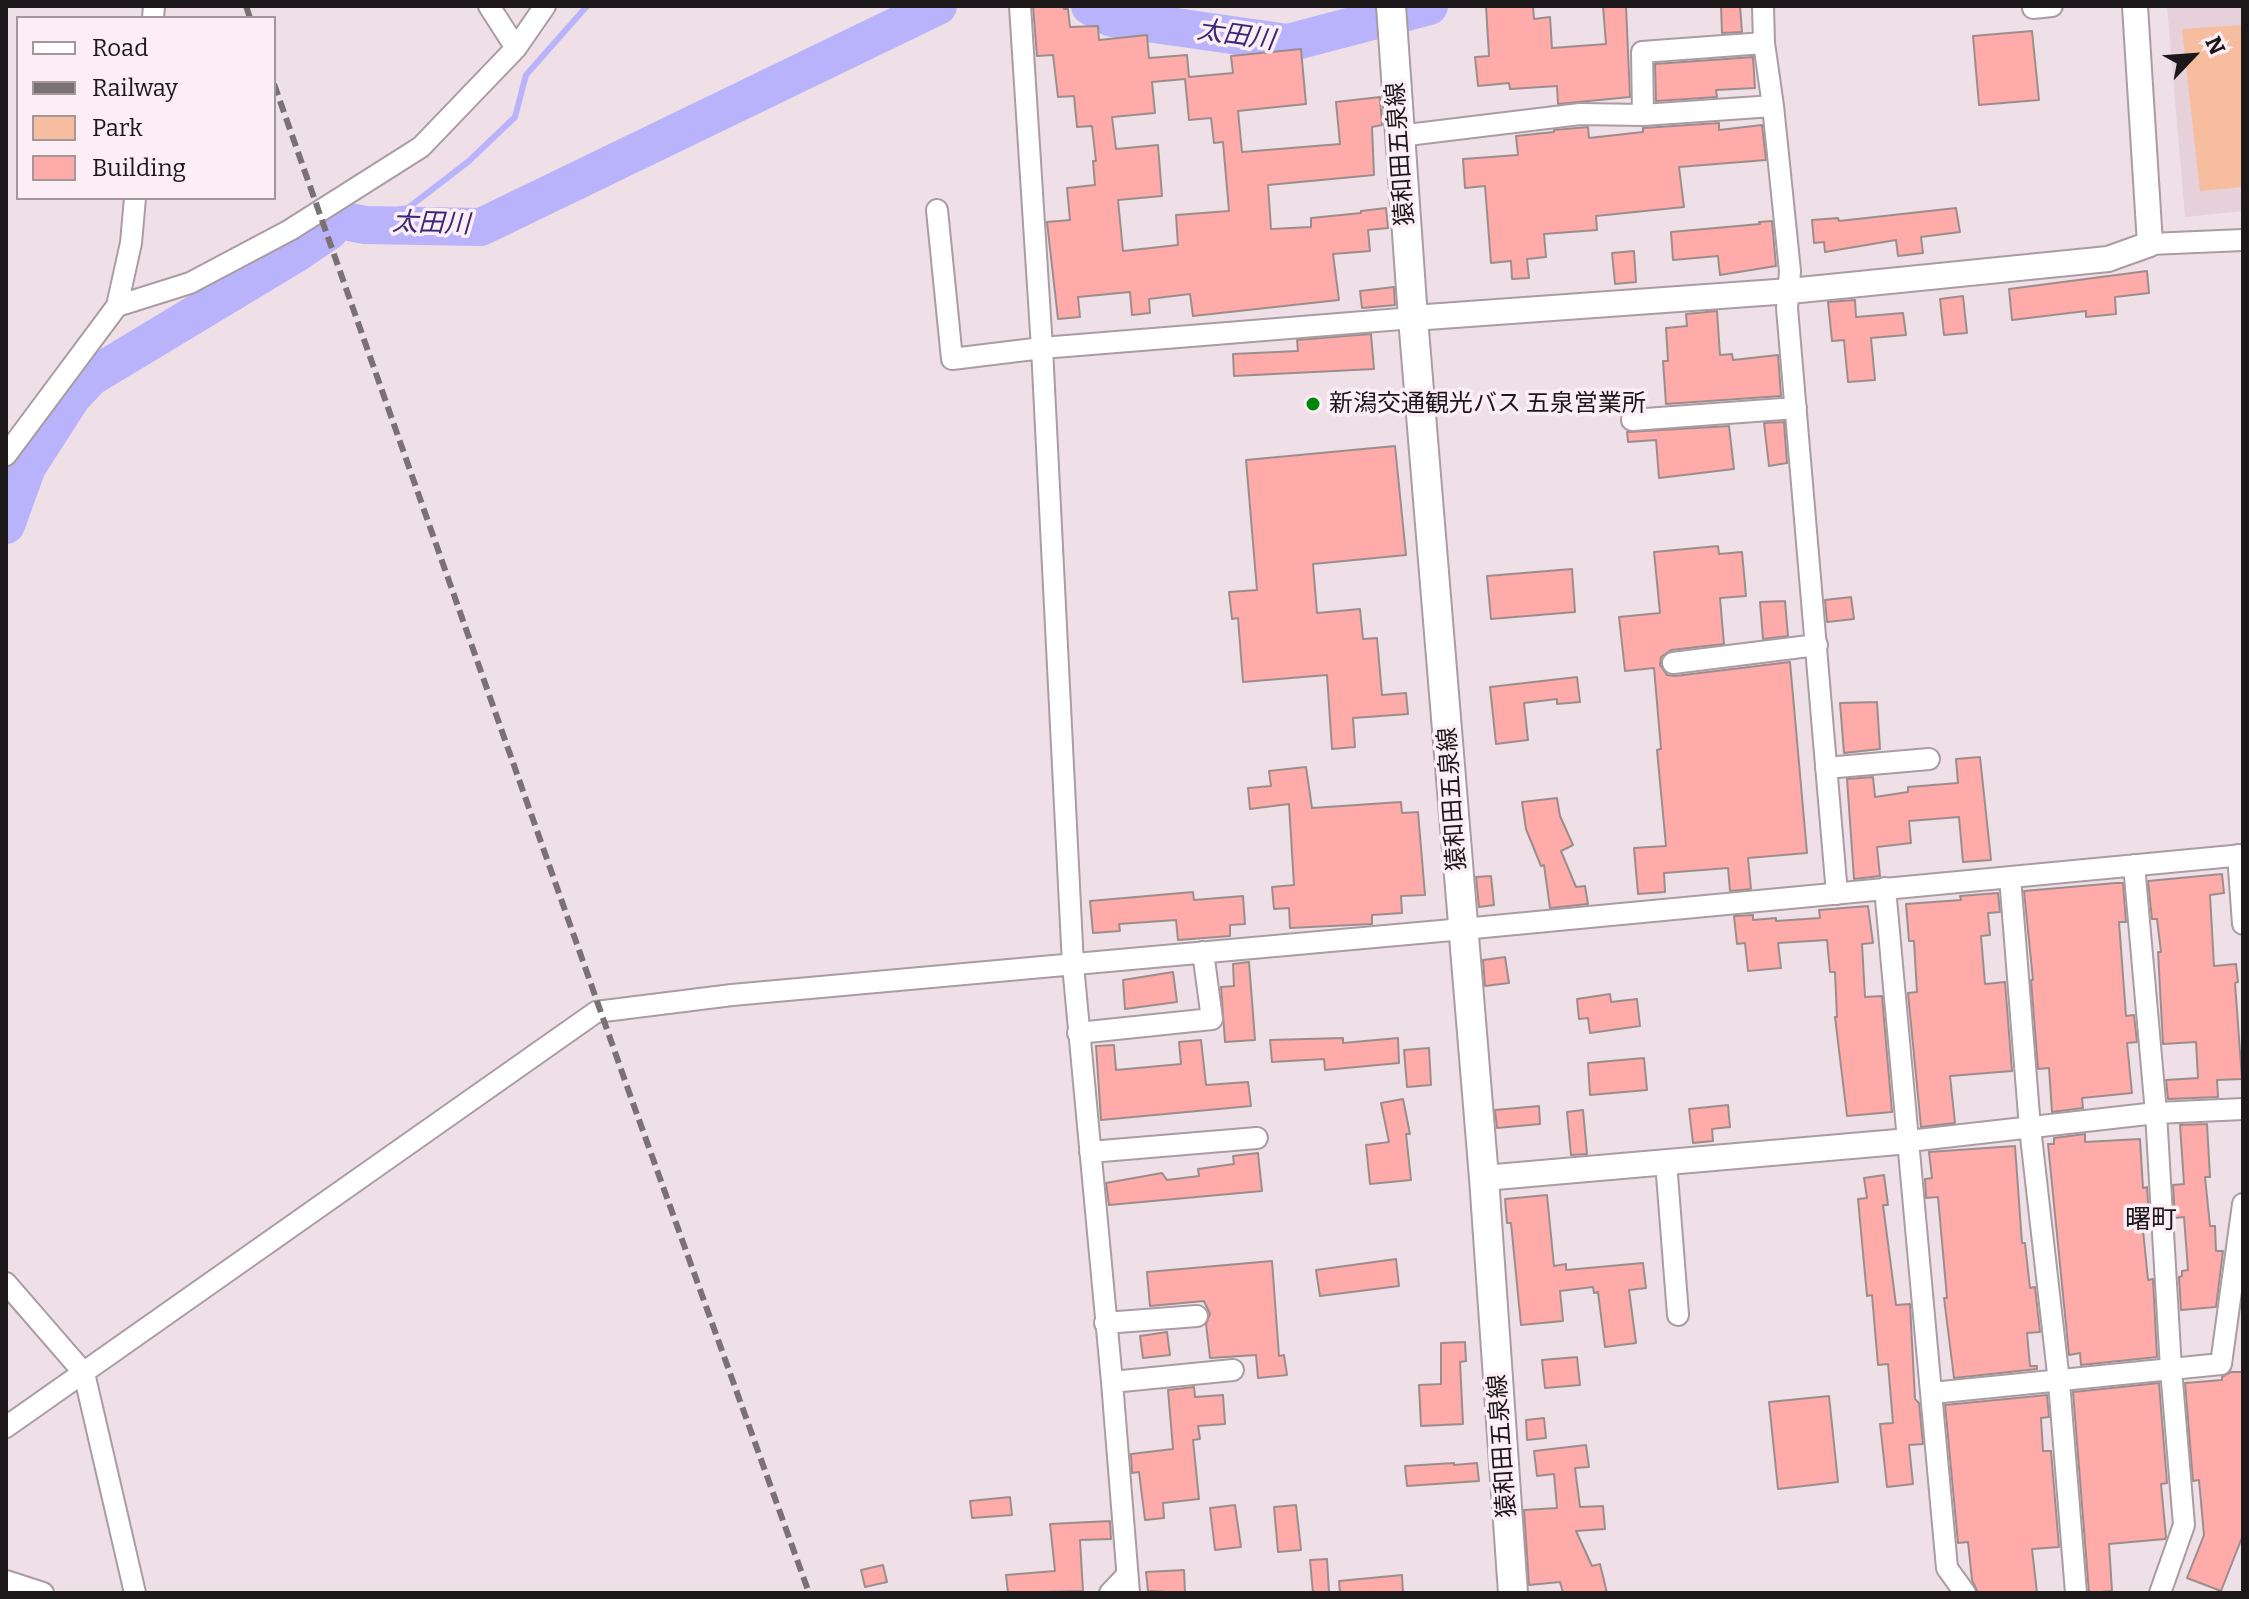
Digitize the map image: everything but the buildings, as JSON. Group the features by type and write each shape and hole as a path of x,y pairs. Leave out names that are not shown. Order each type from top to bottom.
{"main road":[{"name":"猿和田五泉線","path":"1392,17 1413,318 1484,1178 1513,1593"}],"street":[{"path":"489,6 516,48"},
{"path":"117,306 190,283 290,230 421,147 516,48 545,6"},
{"path":"1020,6 1042,348 1073,965 1128,1584 1110,1593"},
{"path":"1763,6 1764,43 1790,291 1787,308 1837,894"},
{"path":"2135,6 2150,244"},
{"path":"1643,115 1642,52 1764,43"},
{"path":"1399,136 1580,114 1643,115 1773,106"},
{"path":"6,455 117,306 131,243 135,200"},
{"path":"937,210 952,359 1042,348 1790,291 2108,259 2150,244 2243,240"},
{"path":"1632,420 1796,408"},
{"path":"1673,663 1817,645"},
{"path":"1826,768 1929,759"},
{"path":"6,1427 596,1012 732,995 2241,855 2243,924"},
{"path":"2134,865 2156,1113 2184,1525 2160,1593"},
{"path":"2010,877 2030,1128 2059,1382 2076,1593"},
{"path":"1885,888 1947,1568 1965,1593"},
{"path":"1078,1033 1212,1019 1203,952"},
{"path":"1484,1178 1909,1141 2156,1113 2243,1109"},
{"path":"1090,1152 1257,1138"},
{"path":"1666,1162 1678,1315"},
{"path":"1932,1393 2221,1364 2243,1204"},
{"path":"6,1283 84,1373 135,1593"},
{"path":"1105,1323 1197,1316"},
{"path":"1112,1382 1233,1370"},
{"path":"6,1581 43,1593"}],"shaded area":[{"path":"2167,6 2243,6 2243,211 2185,217"}],"green space":[{"path":"2243,25 2243,187 2200,191 2182,29"}],"waterway":[{"path":"339,220 408,208 469,161 515,117 526,75 587,6"},
{"name":"太田川","path":"6,525 27,467 72,397 91,377 295,254 329,231 339,220 365,225 481,227 938,6"},
{"name":"太田川","path":"1090,6 1112,18 1288,43 1429,6"}],"railway":[{"path":"246,6 249,16"},
{"path":"276,90 809,1593"}],"place":[{"name":"新潟交通観光バス 五泉営業所","path":"1313,404"}],"district":[{"name":"曙町","path":"2151,1221"}]}
